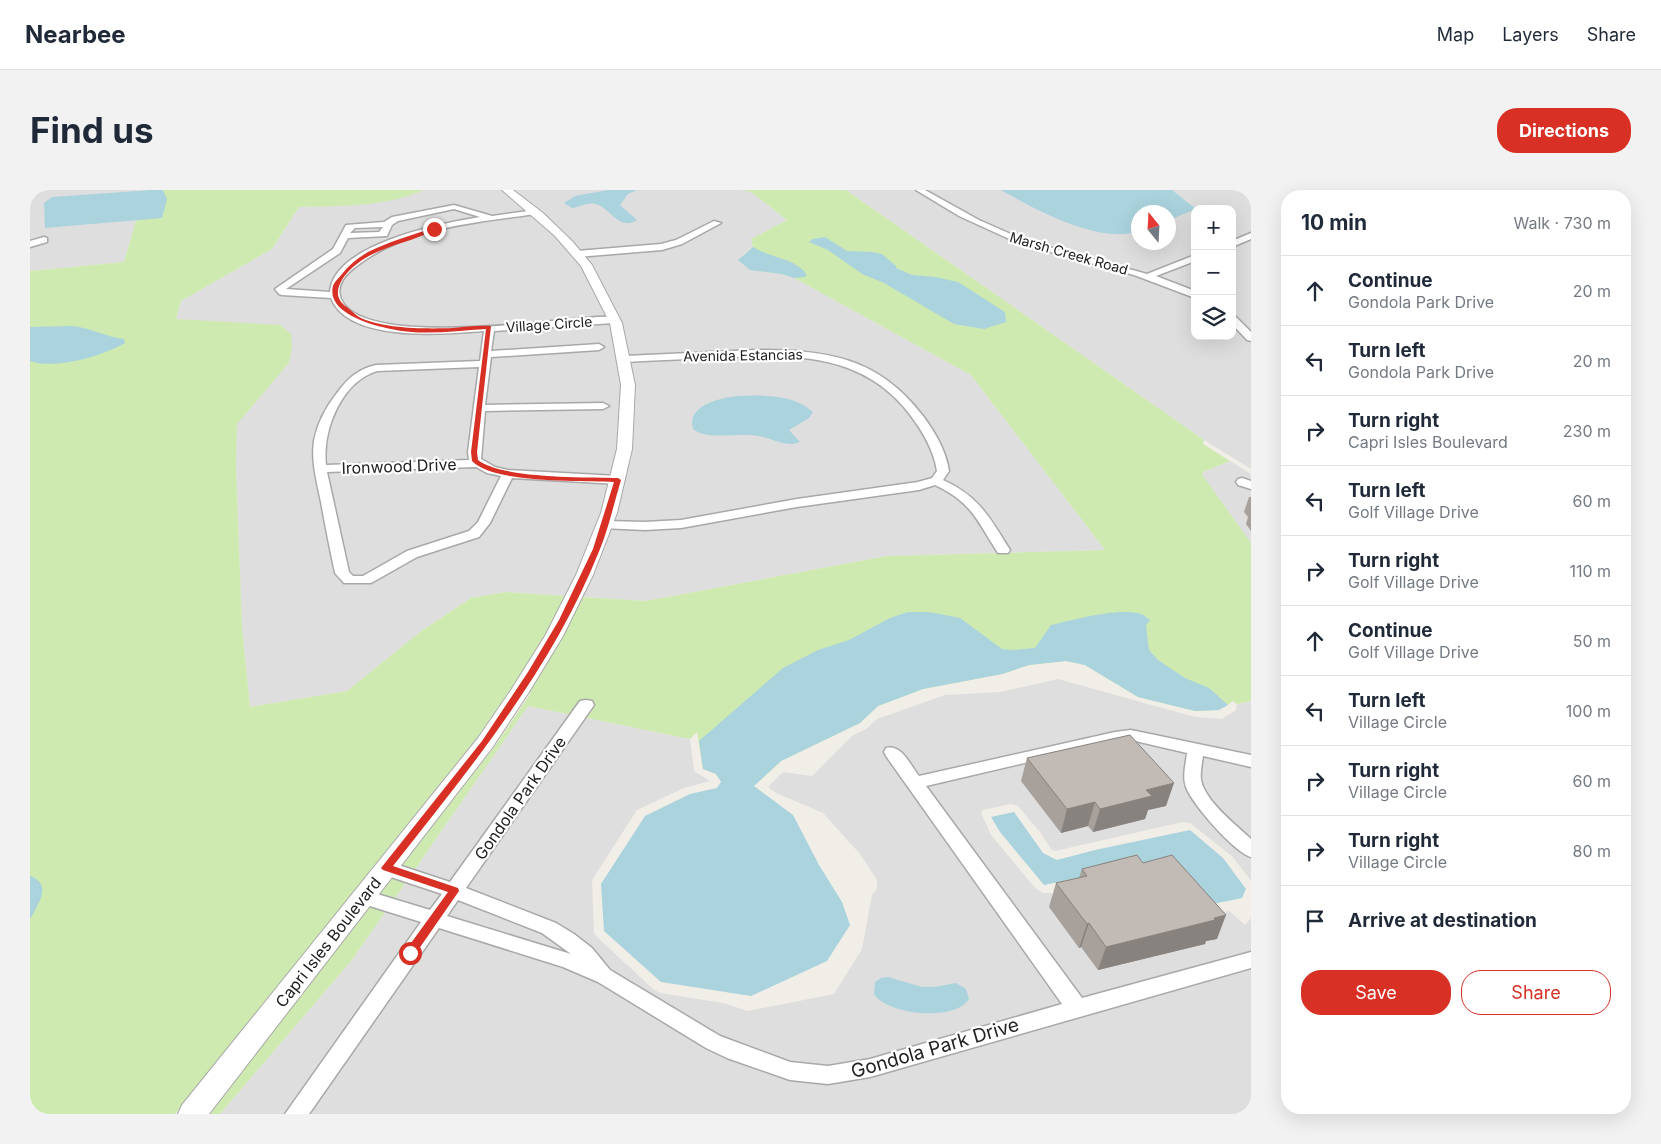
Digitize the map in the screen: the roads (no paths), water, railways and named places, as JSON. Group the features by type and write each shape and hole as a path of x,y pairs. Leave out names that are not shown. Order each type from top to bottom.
{"street":[{"name":"Capri Isles Boulevard","path":"192,1114 485,743 512,705 562,620 606,525 618,480 628,430 628,389 625,359 614,320 596,282 577,254 560,234 507,190"},
{"name":"Marsh Creek Road","path":"920,190 964,217 1002,234 1066,255 1149,276 1191,293"},
{"path":"382,234 395,219 454,207 494,219"},
{"path":"388,225 358,225 349,227 337,251 280,289 282,292 335,295 339,278 351,266 368,254 398,240 445,227 535,212"},
{"path":"577,254 662,247 679,242 717,223"},
{"path":"344,236 382,234 398,240"},
{"path":"1236,242 1251,236"},
{"path":"30,244 44,240"},
{"path":"1149,276 1191,260"},
{"name":"Village Circle","path":"335,295 338,303 349,313 380,326 407,330 433,331 614,320"},
{"path":"1236,322 1251,338"},
{"path":"489,328 474,452 474,458 478,464 491,470 508,474 618,480"},
{"path":"508,474 484,523 474,534 412,554 373,578 357,581 349,580 342,573 320,469 318,445 325,420 346,388 360,374 383,368 600,347"},
{"name":"Avenida Estancias","path":"625,359 793,352 824,356 855,365 883,381 902,397 919,416 930,436 943,468 942,474 936,480"},
{"path":"479,408 603,406"},
{"name":"Ironwood Drive","path":"320,469 478,464"},
{"path":"606,525 645,526 681,524 816,500 918,486 936,480 958,491 976,506 1003,550"},
{"name":"Gondola Park Drive","path":"296,1114 586,705"},
{"path":"915,783 1115,736 1131,735 1149,738 1251,761"},
{"path":"1196,749 1192,779 1195,788 1203,800 1251,850"},
{"path":"892,752 1076,1008"},
{"name":"Gondola Park Drive","path":"386,868 454,891 549,928 579,949 605,976"},
{"name":"Gondola Park Drive","path":"364,897 569,961 605,976 713,1042 735,1052 790,1071 828,1075 870,1068 1076,1008 1251,960"}],"water":[{"path":"163,190 167,199 162,218 45,228 44,203 52,197"},
{"path":"608,190 637,190 628,194 620,205 637,220 625,223 595,204 586,204 572,208 564,203 575,196"},
{"path":"1001,190 1172,190 1191,205 1191,211 1176,217 1176,205 1131,205 1131,232 1123,234 1087,229 1068,223"},
{"path":"825,237 847,251 882,254 896,268 912,275 958,282 1005,312 1006,322 984,329 954,324 884,283 862,274 828,250 809,242 813,239"},
{"path":"753,247 796,265 807,275 794,278 782,274 750,270 738,260"},
{"path":"72,326 124,339 125,343 92,357 65,363 53,364 30,361 30,327"},
{"path":"737,396 777,397 806,406 813,412 809,418 789,430 800,442 790,444 751,435 707,435 693,429 692,421 695,414 706,404"},
{"path":"908,612 929,612 960,618 1002,649 1013,650 1035,648 1051,625 1109,613 1132,612 1141,614 1150,620 1146,625 1149,650 1158,660 1185,678 1209,688 1228,705 1219,710 1195,711 1138,697 1085,665 1066,661 1029,665 1002,674 923,689 878,706 860,723 781,761 754,786 793,815 819,865 842,902 850,925 827,961 751,996 661,982 604,931 601,884 645,816 690,794 717,788 721,782 716,774 703,769 699,741 783,668 818,650 849,640 890,618"},
{"path":"1014,812 1043,853 1057,860 1190,830 1223,858 1246,889 1242,898 1213,904 1147,864 1044,885 1000,832 991,817"},
{"path":"30,876 41,884 42,895 30,919"},
{"path":"888,977 922,987 956,983 966,989 969,999 961,1006 950,1011 921,1013 906,1011 892,1007 881,1001 874,994 875,982 881,978"}]}
